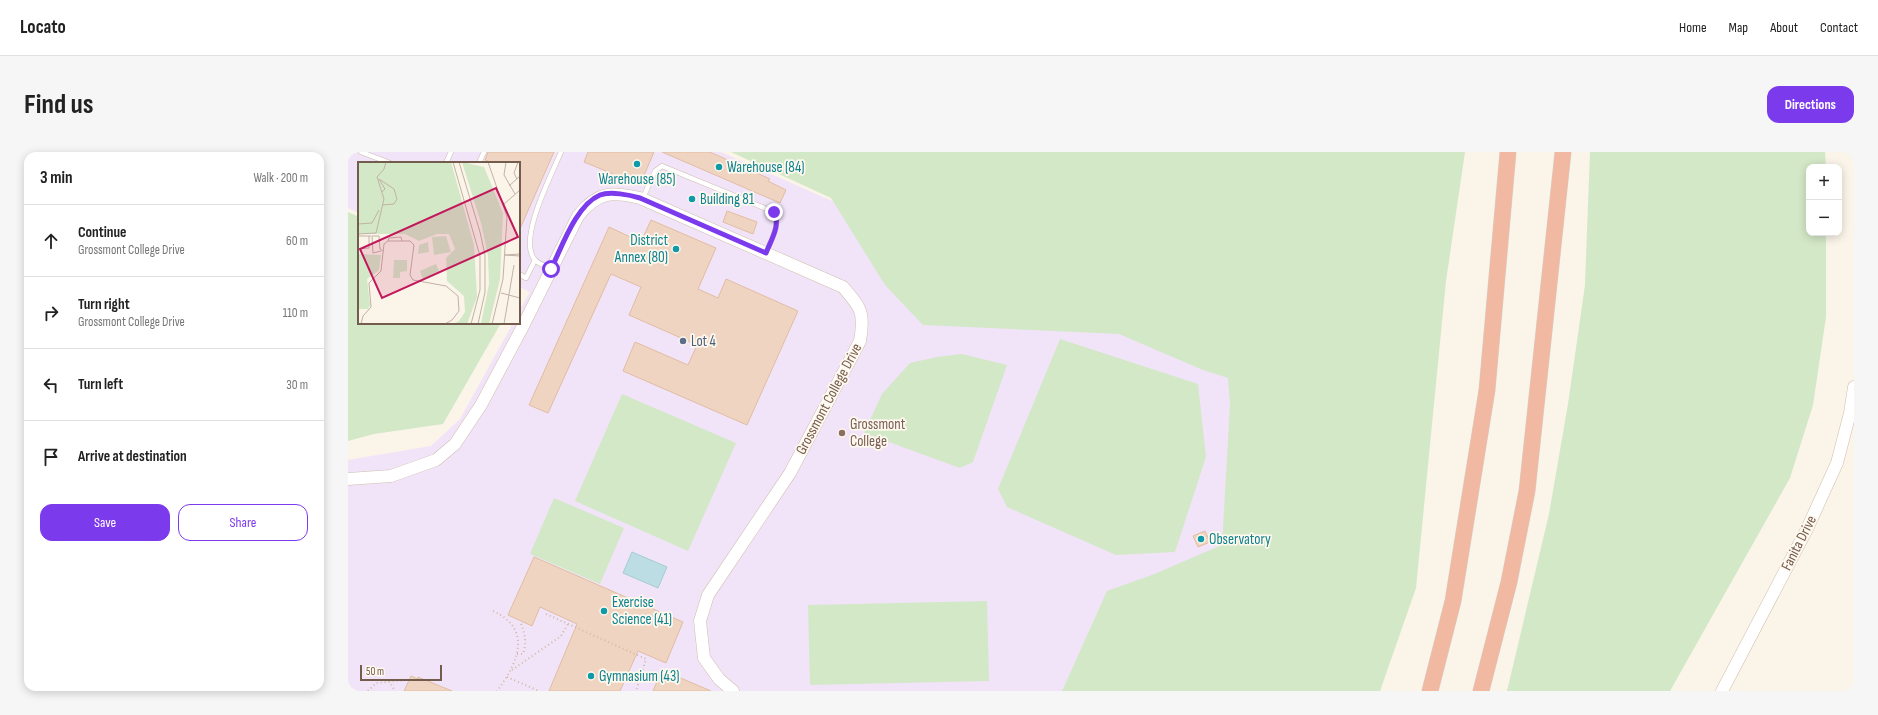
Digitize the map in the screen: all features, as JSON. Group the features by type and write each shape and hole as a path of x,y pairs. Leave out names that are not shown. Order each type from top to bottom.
{"highway":[{"path":"1430,691 1453,601 1488,390 1508,152"},
{"path":"1481,691 1509,582 1527,491 1563,152"}],"street":[{"name":"Grossmont College Drive","path":"348,479 391,476 436,460 455,444 481,405 522,328 578,216 587,204 601,195 626,194 643,199 843,287 860,308 863,325 860,341 790,474 708,595 700,621 704,658 719,679 733,691"},
{"name":"Fanita Drive","path":"1722,691 1807,529 1837,463 1850,413 1854,387"}],"lane":[{"path":"361,152 387,162"},
{"path":"446,162 451,152"},
{"path":"479,162 484,152"},
{"path":"551,269 535,260 530,247 531,233 540,202 562,152"},
{"path":"643,199 655,171 662,166 774,212 778,218 766,253"},
{"path":"520,275 526,278 535,260"}],"path":[{"path":"493,611 510,620 516,630 519,640 517,654 511,670 498,691"},
{"path":"546,614 646,658 636,691"},
{"path":"517,654 523,654 525,648 525,635 520,621"},
{"path":"511,670 561,636 568,624"},
{"path":"507,677 539,691"},
{"path":"368,691 376,684 389,681 406,680"},
{"path":"389,681 395,691"}],"shaded area":[{"name":"Grossmont College","path":"348,152 721,152 1246,384 1222,545 1073,691 348,691 348,460 431,446 460,419 512,324 520,324 520,309 530,292 520,287 520,162 358,162 358,213 348,208"}],"green space":[{"path":"731,152 1465,152 1446,281 1416,588 1380,691 1062,691 1107,591 1152,575 1222,545 1230,405 1228,378 1203,370 1119,334 923,325 885,285 831,198"},
{"path":"1590,152 1825,152 1826,164 1806,164 1806,236 1826,236 1826,317 1813,405 1790,478 1670,691 1507,691 1549,514 1568,404 1585,285"},
{"path":"348,212 358,217 358,324 500,324 443,424 374,434 348,441"},
{"path":"1060,339 1198,384 1206,457 1175,552 1116,555 1007,507 998,489"},
{"path":"962,354 1007,365 973,462 960,468 864,433 882,394 910,363 937,357"},
{"path":"622,394 736,443 688,551 575,501"},
{"path":"554,498 624,528 600,584 530,554"},
{"path":"987,601 989,681 810,685 808,605"}],"water":[{"path":"632,552 667,567 658,588 623,573"}],"building":[{"path":"488,152 554,152 520,229 520,162 490,162 485,160"},
{"path":"588,152 654,152 640,185 584,162"},
{"name":"Warehouse (84)","path":"662,152 710,152 770,179 768,181 786,190 780,203"},
{"path":"727,211 757,222 753,234 723,222"},
{"path":"651,220 716,248 698,289 718,298 726,279 798,311 747,425 623,371 635,342 688,365 697,345 629,315 641,287 611,274 548,413 529,405 609,227 641,242"},
{"path":"1205,531 1210,542 1198,547 1193,536"},
{"name":"Exercise Science (41)","path":"534,557 683,622 666,663 638,651 620,691 549,691 577,624 540,607 532,626 508,615"},
{"path":"662,670 711,691 653,691"},
{"path":"411,676 418,679 418,677 452,691 404,691"}],"place":[{"name":"Warehouse (85)","path":"637,164"},
{"name":"Warehouse (84)","path":"719,167"},
{"name":"Building 81","path":"692,199"},
{"name":"District Annex (80)","path":"676,249"},
{"name":"Lot 4","path":"683,341"},
{"name":"Grossmont College","path":"842,433"},
{"name":"Observatory","path":"1201,539"},
{"name":"Exercise Science (41)","path":"604,611"},
{"name":"Gymnasium (43)","path":"591,676"}],"route":[{"path":"551,269 578,216 587,204 601,195 626,194 640,198 766,253 778,218 774,212"}]}
